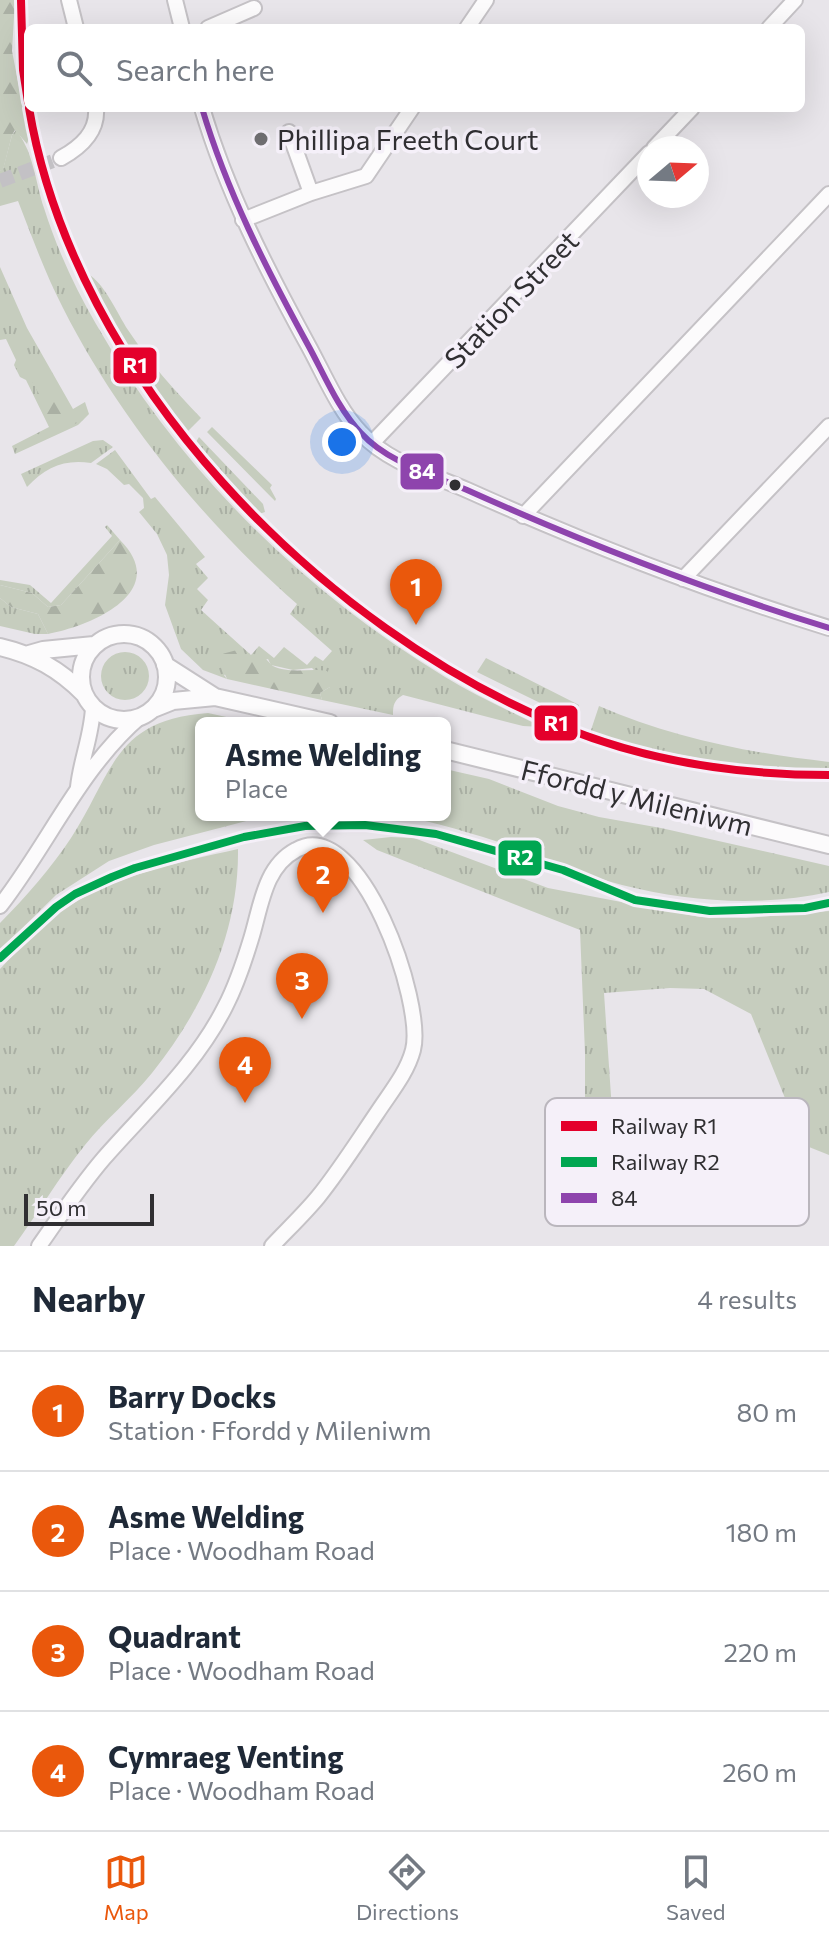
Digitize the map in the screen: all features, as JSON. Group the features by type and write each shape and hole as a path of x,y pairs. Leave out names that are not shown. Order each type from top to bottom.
{"street":[{"path":"69,0 75,24"},
{"path":"175,0 181,24"},
{"path":"470,24 486,0"},
{"path":"773,24 795,0"},
{"path":"217,24 254,8"},
{"path":"61,158 75,151 89,135 95,125 96,112"},
{"path":"203,112 243,220 342,405 362,435 393,457 523,516 728,597 829,628"},
{"path":"243,220 311,193 366,176 409,112"},
{"path":"665,136 688,112"},
{"path":"289,132 311,193"},
{"name":"Station Street","path":"373,442 637,166"},
{"path":"523,516 829,194"},
{"path":"683,579 829,426"},
{"path":"78,787 80,769 88,747 89,701 81,683 81,669 94,645 119,634 137,636 153,645 165,665 215,697"},
{"path":"29,654 94,645"},
{"path":"0,647 29,654 59,671 104,715 117,720 147,713 173,701 215,697 303,717"},
{"path":"0,906 42,847 78,787 123,732 147,713 165,689 165,665"},
{"name":"Ffordd y Mileniwm","path":"451,751 829,845"},
{"path":"39,1246 85,1181 190,1061 216,1024 240,971 264,892 276,866 300,847 318,845 334,851 343,859 366,887 380,915 412,1004 415,1040 402,1076 337,1172 272,1246"}],"green space":[{"path":"0,0 15,0 12,51 29,138 27,144 15,130 3,170 0,171"},
{"path":"16,130 30,158 44,208 67,268 88,310 129,378 206,477 248,523 342,606 445,677 542,727 523,726 403,695 395,703 393,715 322,700 320,693 330,687 312,668 293,670 271,665 268,659 224,675 227,679 203,670 181,649 165,605 169,575 167,555 157,534 139,512 144,508 143,498 129,484 124,485 107,469 96,464 115,450 151,499 155,497 205,557 196,564 208,578 197,589 208,600 201,610 251,655 259,646 274,658 284,647 307,665 315,656 323,661 332,651 290,614 297,604 230,540 166,467 137,429 85,349 50,282 18,201 0,206 0,171"},
{"path":"0,267 27,328 73,409 85,402 89,414 78,425 15,454 12,446 49,427 26,380 20,377 14,365 16,360 6,339 0,340"},
{"path":"88,274 105,292 153,365 201,418 187,432 109,319"},
{"path":"28,361 41,365 74,413 82,412 85,415 83,420 52,435 35,385 25,374 24,366"},
{"path":"212,427 272,485 270,488 275,501 207,432"},
{"path":"199,437 263,504 265,512 259,514 196,442"},
{"path":"103,440 113,447 91,463 72,462 56,466 27,487 21,474 93,441"},
{"path":"107,525 120,540 61,605 48,607 32,593 0,585 0,580 30,585 51,603 112,536 105,527"},
{"path":"120,540 134,559 137,576 120,604 85,623 48,634 38,614 11,607 0,598 0,585 32,593 48,607 61,605"},
{"path":"0,598 11,607 38,614 48,634 0,626"},
{"path":"237,650 251,657 259,652 279,668 327,671 333,680 330,687 320,693 322,700 227,679 220,663 222,654"},
{"path":"125,652 142,659 149,676 142,693 125,700 108,693 101,676 108,659"},
{"path":"486,658 579,705 573,719 477,672"},
{"path":"599,706 655,727 712,743 829,762 829,770 708,760 590,733"},
{"path":"208,713 226,717 195,717 195,821 247,821 154,845 109,861 56,895 0,950 0,923 38,882 71,838 120,753 153,726"},
{"path":"451,770 489,779 558,806 599,817 829,866 829,892 751,901 699,899 647,891 424,821 451,821"},
{"path":"414,838 548,888 700,917 746,918 829,911 829,1155 809,1147 809,1098 785,1098 751,1014 704,989 604,993 611,1098 585,1098 580,930 377,850 363,840"},
{"path":"238,849 237,880 225,940 187,1023 152,1073 75,1157 14,1246 0,1246 0,969 46,923 95,891 142,873"}],"tunnel":[{"path":"0,181 61,158"}],"railway":[{"path":"0,958 56,907 75,894 112,877 244,837 305,826 365,825 436,834 563,870 635,900 710,911 805,908 829,903"}],"rail line":[{"name":"R1","path":"21,0 24,76"},
{"name":"R1","path":"30,112 55,208 97,305 154,397 222,482 300,560 385,628 475,685 568,729 631,750 696,764 762,772 829,775"},
{"name":"R2","path":"0,958 56,907 75,894 112,877 244,837 305,826 365,825 436,834 563,870 635,900 710,911 805,908 829,903"}],"transit line":[{"name":"84","path":"203,112 235,200 277,287 338,402 353,424 372,443 411,467 601,547 737,598 829,628"}],"place":[{"name":"Phillipa Freeth Court","path":"261,139"},
{"name":"Barry Docks","path":"416,625"},
{"name":"Asme Welding","path":"323,913"},
{"name":"Quadrant","path":"302,1019"},
{"name":"Cymraeg Venting","path":"245,1103"}]}
